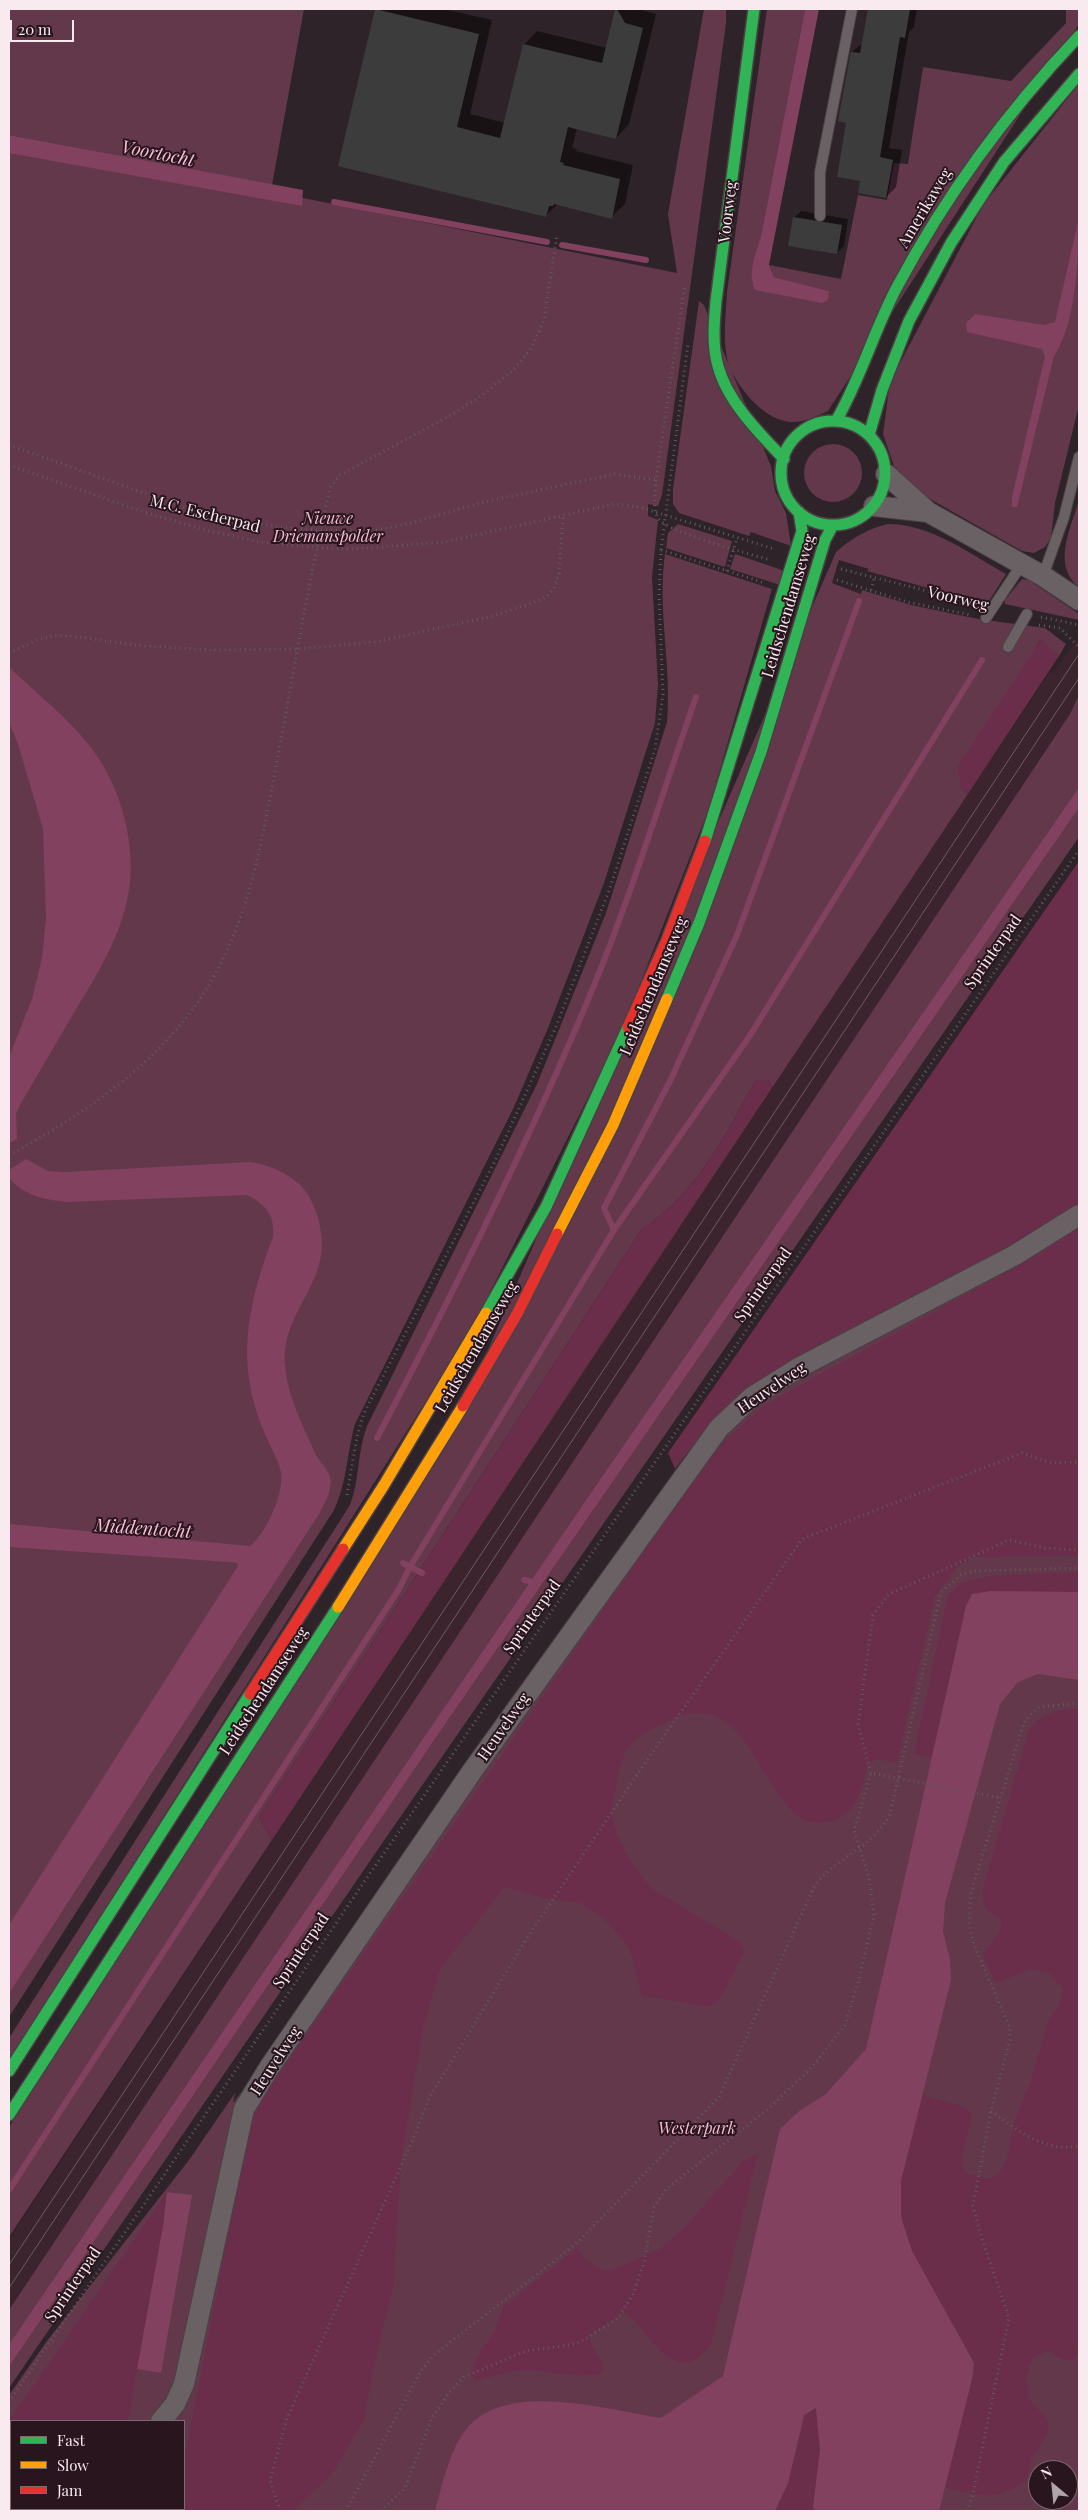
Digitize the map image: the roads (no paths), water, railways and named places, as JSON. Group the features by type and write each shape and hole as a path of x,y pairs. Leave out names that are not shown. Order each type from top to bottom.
{"main road":[{"name":"Voorweg","path":"754,9 715,317 714,346 718,368 729,390 743,408 757,432 784,459"},
{"name":"Amerikaweg","path":"836,421 848,402 896,289 933,223 985,145 1019,102 1079,36"},
{"path":"869,435 882,390 909,321 951,243 1004,162 1079,74"},
{"name":"Voorweg","path":"743,408 759,416"},
{"path":"836,421 854,425 869,435 881,453 886,474 880,496 874,506 855,520 832,525 815,521 799,512 789,499 783,484 784,459 790,444 801,432 817,424 836,421"},
{"path":"788,429 801,432"},
{"name":"Leidschendamseweg","path":"9,2071 384,1485 466,1350 546,1207 667,940 704,844 786,590 802,531 799,512"},
{"name":"Leidschendamseweg","path":"9,2115 343,1599 429,1463 517,1314 613,1125 699,923 761,752 825,540 832,525"}],"street":[{"path":"886,474 928,512 1043,576 1079,600"},
{"path":"874,506 928,512"},
{"name":"Heuvelweg","path":"162,2420 174,2404 184,2384 244,2109 473,1770 718,1428 752,1397 800,1367 1015,1255 1079,1215"}],"lane":[{"path":"820,216 820,172 852,9"},
{"path":"1043,576 1064,517 1079,458"},
{"path":"986,618 1022,564"},
{"path":"1008,647 1027,614"}],"waterway":[{"path":"334,202 547,242"},
{"path":"562,245 646,260"},
{"path":"614,1230 604,1208 670,1081 737,935 859,601"},
{"path":"9,2190 399,1589 410,1567 614,1230 749,1037 982,660"},
{"path":"377,1438 490,1216 569,1046 621,916 696,697"},
{"path":"403,1563 422,1573"},
{"path":"524,1580 538,1583"}],"tram line":[{"path":"9,2265 1079,654"},
{"path":"9,2288 1079,678"}],"water label":[{"name":"Voortocht","path":"158,154"},
{"name":"Middentocht","path":"143,1529"}],"park label":[{"name":"Nieuwe Driemanspolder","path":"328,528"},
{"name":"Westerpark","path":"697,2129"}]}
